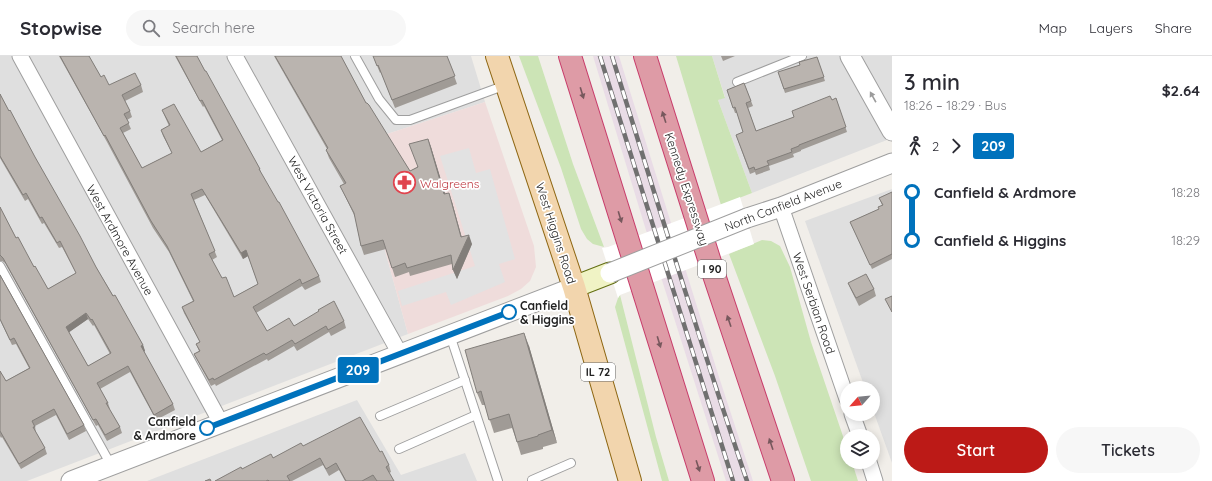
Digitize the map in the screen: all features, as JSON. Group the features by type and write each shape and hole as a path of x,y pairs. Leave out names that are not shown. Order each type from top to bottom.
{"highway":[{"path":"570,56 703,481"},
{"name":"Kennedy Expressway","path":"645,56 715,278 783,481"}],"main road":[{"name":"West Higgins Road","path":"497,56 574,287 629,481"},
{"name":"North Canfield Avenue","path":"574,287 610,273"}],"street":[{"name":"West Ardmore Avenue","path":"20,56 221,423"},
{"name":"West Victoria Street","path":"235,56 400,354"},
{"path":"850,56 892,131"},
{"name":"North Canfield Avenue","path":"610,273 747,218 781,207 892,163"},
{"name":"West Serbian Road","path":"781,207 841,381"},
{"name":"North Canfield Avenue","path":"71,481 574,287"},
{"path":"871,469 875,481"}],"lane":[{"path":"356,56 379,99 396,120 410,120 506,84"},
{"path":"737,82 802,56"},
{"path":"0,266 110,465"},
{"path":"450,335 498,481"},
{"path":"380,416 464,380"},
{"path":"399,449 476,415"},
{"path":"531,481 571,463"}],"shaded area":[{"path":"0,56 471,56 485,102 384,135 365,178 408,334 27,481 0,481"},
{"path":"593,56 619,56 753,481 726,481 645,227"},
{"path":"712,56 892,56 892,138 752,193 718,100 725,97"},
{"path":"485,102 534,246 536,267 530,281 521,289 508,296 408,334 365,178 384,135"},
{"path":"469,148 476,173 490,169 515,259 499,264 505,282 451,305 446,292 402,306 398,291 475,266 440,156"},
{"path":"892,189 892,463 877,421 880,421 880,381 862,381 805,221"},
{"path":"357,400 401,475 465,453 477,481 147,481"}],"green space":[{"path":"519,56 538,56 573,164 604,247 593,244 587,239 581,229 561,168"},
{"path":"676,56 712,56 725,98 718,100 752,193 721,205"},
{"path":"762,240 771,241 780,246 790,267 811,342 841,429 840,469 854,469 858,481 811,481 775,376 729,254"},
{"path":"620,295 656,437 669,481 662,481 615,307"}],"pier":[{"path":"740,197 754,244 620,295 618,298 602,248"}],"building":[{"path":"60,56 89,56 101,77 104,75 109,85 135,73 141,85 122,95 130,111 124,114 129,123 120,128 142,168 172,153 161,130 170,125 162,110 174,104 201,152 223,140 202,100 200,101 176,56 197,56 319,276 302,284 300,279 253,307 267,331 289,318 294,326 334,301 344,321 328,330 326,326 295,344 292,340 266,355 264,353 214,380 213,378 209,380 194,354 200,351 196,344 200,342 182,307 194,301 167,246 151,221 105,135 104,136","holes":["202,189 241,253 246,250 258,284 234,297 226,277 222,278 209,254 215,251 191,194"]},
{"path":"275,56 341,56 366,103 369,105 410,171 418,167 409,144 428,139 444,194 449,193 461,237 469,235 453,270 451,255 407,268 405,263 392,268 383,240 361,246 354,213 340,186 346,183 326,150 328,148"},
{"path":"373,56 447,56 455,76 392,100"},
{"path":"817,57 824,77 784,89 778,72 800,65 799,62"},
{"path":"744,83 751,101 746,103 756,131 794,117 792,111 830,96 832,100 836,98 846,127 799,145 791,149 792,152 767,161 769,165 755,170 754,167 749,169 736,135 743,132 735,107 733,108 727,90"},
{"path":"0,94 96,267 113,296 115,295 143,345 141,346 173,404 154,415 128,366 97,383 108,403 106,403 120,427 105,435 96,419 93,420 0,255 0,207 16,238 18,237 48,289 76,273 60,241 57,243 42,217 40,218 26,193 23,195 0,156","holes":["86,313 91,320 92,319 111,353 88,366 66,327"]},
{"path":"892,192 892,254 870,265 850,222 879,209 878,207 883,205 879,198"},
{"path":"866,274 874,289 856,298 848,283"},
{"path":"0,275 84,425 67,434 54,409 32,421 35,427 33,427 45,448 19,464 0,431 0,371 6,381 30,368 14,338 10,340 0,319"},
{"path":"892,296 892,312 885,299"},
{"path":"524,333 552,430 517,442 509,414 489,420 481,391 477,393 465,350"},
{"path":"360,417 380,452 382,451 389,465 386,467 394,481 377,481 373,475 362,481 346,481 336,463 326,469 320,458 287,476 290,481 215,481 241,467 242,469 271,454 273,458 301,443 303,446"}],"railway":[{"path":"600,56 733,481"},
{"path":"612,56 695,322 747,481"}],"bus line":[{"name":"209","path":"207,428 509,312"}],"place":[{"name":"Walgreens","path":"405,183"},
{"name":"Canfield & Higgins","path":"509,312"},
{"name":"Canfield & Ardmore","path":"207,428"}]}
